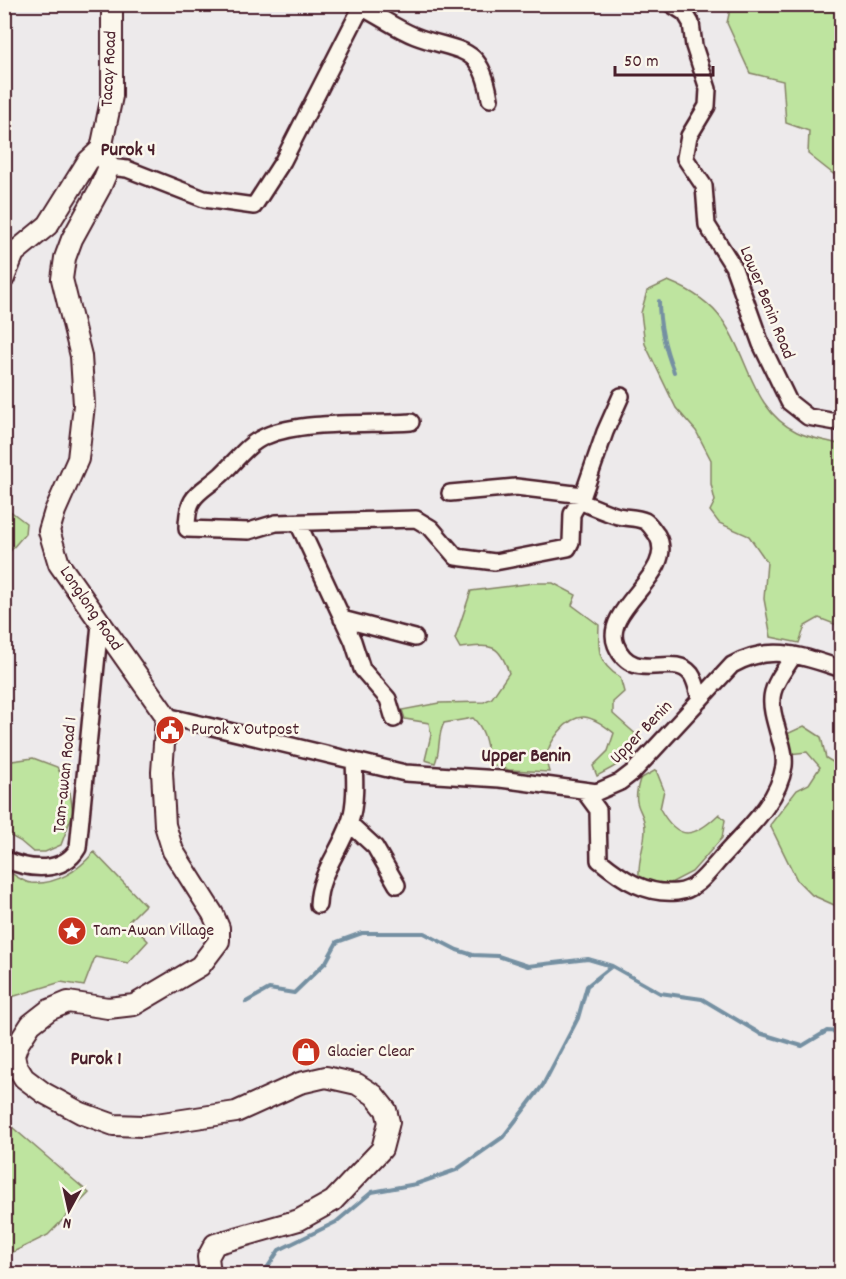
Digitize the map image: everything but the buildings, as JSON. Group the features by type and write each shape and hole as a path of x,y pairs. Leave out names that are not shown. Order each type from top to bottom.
{"main road":[{"name":"Tacay Road","path":"4,278 14,253 48,225 88,161 105,158 112,96 112,4"},
{"name":"Longlong Road","path":"105,158 100,188 72,239 65,258 62,279 81,356 84,405 78,459 55,511 49,531 58,564 166,716"},
{"path":"166,716 162,795 166,832 179,862 213,914 219,928 219,941 200,966 134,1005 108,1008 69,1002 49,1010 31,1024 18,1044 15,1055 17,1069 32,1085 71,1108 106,1123 123,1127 236,1112 300,1083 326,1077 357,1084 374,1095 386,1110 389,1122 382,1149 342,1194 322,1209 298,1220 215,1244 208,1257 210,1275"}],"street":[{"path":"105,158 127,170 204,199 254,206 283,161 362,6 413,35 471,55 481,64 490,99"},
{"name":"Lower Benin Road","path":"675,7 691,23 694,46 708,89 707,106 689,136 685,158 704,186 707,225 733,266 761,344 789,402 808,417 842,423"},
{"path":"411,422 296,428 266,436 251,444 237,461 197,492 190,501 187,529 249,531 276,523 416,519 431,528 456,557 495,562 568,548 571,542 572,514 581,498 621,396"},
{"path":"450,493 516,487 581,498 606,513 644,520 658,538 662,553 621,616 615,628 616,645 625,659 640,667 675,665 684,668 692,675 700,700"},
{"path":"298,523 353,641 362,669 388,699 394,719"},
{"path":"342,619 415,638"},
{"name":"Tam-awan Road 1","path":"4,859 32,868 46,868 72,858 78,848 100,624"},
{"name":"Upper Benin","path":"166,716 405,773 500,779 584,791 608,789 633,772 732,665 746,657 763,652 794,655 842,669"},
{"path":"584,791 598,810 599,860 623,878 648,891 678,892 694,887 756,820 781,778 784,754 771,708 770,696 774,684 794,655"},
{"path":"318,905 324,875 349,824 354,804 354,762"},
{"path":"349,824 375,847 396,885"}],"green space":[{"path":"731,5 841,5 841,180 808,154 809,131 786,123 783,81 750,73 727,23"},
{"path":"668,281 698,297 718,314 732,335 761,397 782,423 802,434 841,445 841,646 837,625 819,618 805,626 799,643 771,637 764,599 767,562 749,536 719,523 710,511 715,501 711,484 711,460 696,431 676,408 645,344 641,313 647,291"},
{"path":"5,507 26,523 25,534 5,557"},
{"path":"534,583 553,583 576,595 572,605 599,625 600,655 612,672 620,677 624,692 613,702 613,714 639,737 633,751 623,761 597,776 593,766 608,751 614,733 600,723 584,717 571,721 554,738 546,758 549,772 509,770 491,765 484,734 473,718 444,723 440,732 435,763 425,760 431,735 429,723 405,719 402,710 439,703 484,702 492,698 509,673 497,651 486,646 460,648 455,639 471,591"},
{"path":"804,726 821,737 826,758 841,767 841,908 812,895 797,880 770,825 797,790 809,784 820,767 807,752 789,754 784,746 787,734"},
{"path":"33,758 57,767 70,792 73,813 61,845 45,852 33,852 20,841 5,833 5,762"},
{"path":"656,770 664,790 660,809 674,827 681,832 688,833 702,828 719,814 725,820 722,838 692,872 665,886 652,885 639,877 645,829 637,803 637,789 640,779"},
{"name":"Tam-Awan Village","path":"94,852 145,905 129,921 148,941 128,963 95,957 84,986 61,982 5,999 5,869 31,883 49,882 74,871"},
{"path":"5,1121 89,1193 48,1235 5,1256"}],"waterway":[{"path":"659,301 663,338 674,372"},
{"path":"246,1002 269,989 294,993 326,962 337,942 362,933 424,933 457,950 473,955 498,956 528,966 588,959 612,966 660,993 702,999 759,1033 802,1046 827,1031 842,1032"},
{"path":"263,1274 279,1250 336,1222 372,1192 416,1184 456,1170 503,1137 543,1085 578,1018 587,986 612,966"}],"place":[{"name":"Purok x Outpost","path":"170,730"},
{"name":"Tam-Awan Village","path":"72,931"},
{"name":"Glacier Clear","path":"306,1052"}],"district":[{"name":"Purok 4","path":"128,151"},
{"name":"Upper Benin","path":"526,757"},
{"name":"Purok 1","path":"96,1060"}]}
